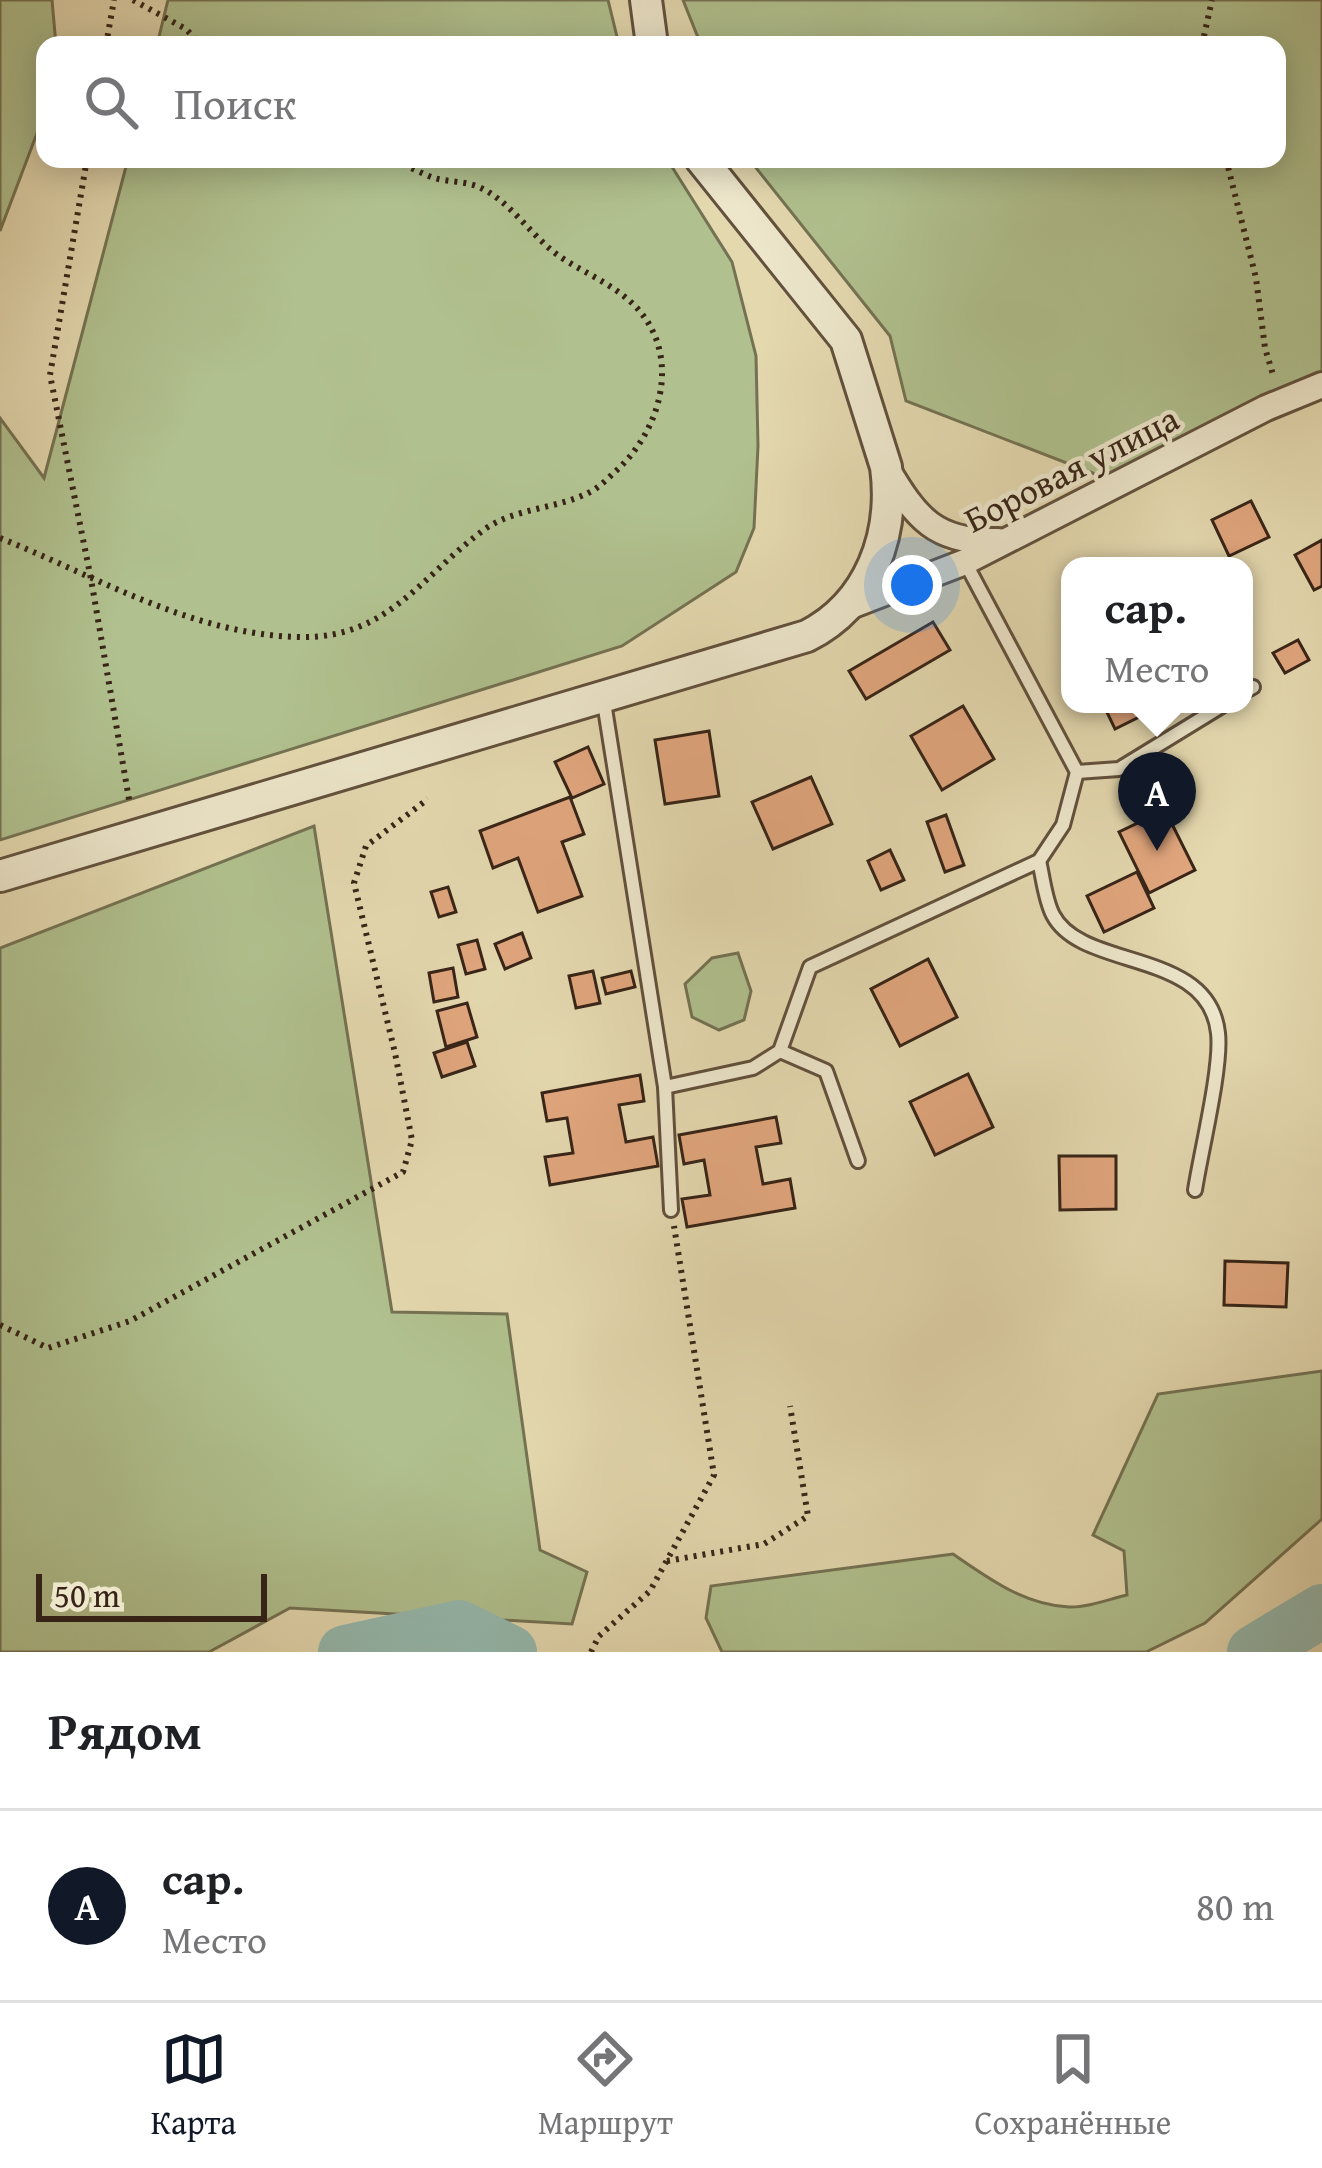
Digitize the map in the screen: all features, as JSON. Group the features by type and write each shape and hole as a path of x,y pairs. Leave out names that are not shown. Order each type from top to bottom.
{"street":[{"path":"646,0 651,36"},
{"path":"708,168 845,340 886,467 924,523 970,542 1000,541"},
{"name":"Боровая улица","path":"848,607 964,562 1322,385"},
{"path":"0,876 807,636 848,607 877,557 886,529 886,467"}],"lane":[{"path":"665,1087 753,1068 780,1051 810,967 1039,861 1063,825 1077,772 964,562"},
{"path":"603,694 665,1087 671,1210"},
{"path":"1077,772 1119,769 1210,713"},
{"path":"1039,861 1053,916 1077,940 1184,981 1214,1009 1220,1038 1195,1190"},
{"path":"780,1051 826,1071 858,1161"}],"path":[{"path":"108,36 114,0"},
{"path":"134,0 193,36"},
{"path":"1204,36 1212,0"},
{"path":"85,168 50,375 135,834"},
{"path":"0,538 157,606 238,630 304,637 353,631 380,619 489,526 590,493 621,467 647,432 662,394 662,354 641,312 611,285 560,257 478,186 435,178 412,168"},
{"path":"1228,168 1256,278 1264,348 1282,401"},
{"path":"0,1325 48,1348 130,1322 403,1172 412,1140 354,883 366,845 428,800"},
{"path":"591,1652 599,1636 650,1591 713,1475 671,1210"},
{"path":"667,1561 764,1544 808,1516 790,1406"}],"green space":[{"path":"0,0 52,0 55,36 36,36 36,136 0,231"},
{"path":"168,0 608,0 617,36 159,36"},
{"path":"683,0 1322,0 1322,373 1263,398 1108,479 906,401 890,336 756,168 1286,168 1286,36 697,36"},
{"path":"126,168 673,168 732,262 756,356 754,528 736,572 622,646 0,840 0,418 44,478"},
{"path":"314,826 392,1312 507,1314 540,1550 587,1572 572,1624 290,1608 209,1652 0,1652 0,948"},
{"path":"738,953 751,991 744,1020 719,1030 692,1017 685,984 712,958"},
{"path":"1322,1371 1322,1519 1205,1623 1146,1652 722,1652 706,1618 711,1586 953,1554 1007,1589 1053,1605 1083,1606 1127,1595 1124,1551 1093,1535 1158,1394"}],"building":[{"path":"1251,501 1269,537 1229,556 1212,520"},
{"path":"1322,540 1322,586 1314,590 1295,555"},
{"path":"933,622 950,650 866,699 849,671"},
{"path":"1298,640 1309,660 1285,673 1273,653"},
{"path":"963,706 994,759 942,790 911,736"},
{"path":"1107,713 1137,713 1139,717 1115,729"},
{"path":"709,731 719,796 665,804 655,740"},
{"path":"588,747 604,784 572,798 555,762"},
{"path":"811,777 832,824 773,849 752,802"},
{"path":"570,797 584,834 562,842 582,896 538,912 518,858 493,868 480,831"},
{"path":"1165,810 1195,870 1149,893 1119,832"},
{"path":"946,815 964,865 945,872 927,822"},
{"path":"890,850 904,880 881,890 868,861"},
{"path":"1137,872 1154,908 1104,932 1087,896"},
{"path":"448,887 456,912 439,917 431,892"},
{"path":"522,933 531,958 505,969 495,944"},
{"path":"477,940 485,969 466,974 458,945"},
{"path":"928,959 957,1017 900,1046 871,989"},
{"path":"453,968 458,997 434,1002 429,973"},
{"path":"593,971 600,1003 576,1008 569,976"},
{"path":"631,971 635,987 606,994 602,978"},
{"path":"467,1003 477,1037 446,1047 437,1011"},
{"path":"467,1042 475,1066 442,1077 434,1053"},
{"path":"968,1074 993,1127 935,1155 910,1102"},
{"path":"640,1075 644,1101 619,1105 626,1142 653,1137 658,1166 550,1185 545,1157 573,1153 567,1118 547,1121 542,1093"},
{"path":"776,1117 781,1143 756,1147 763,1184 790,1179 795,1208 687,1227 682,1199 710,1195 704,1160 684,1164 679,1135"},
{"path":"1059,1156 1116,1156 1116,1209 1060,1210"},
{"path":"1225,1261 1288,1263 1286,1307 1224,1305"}],"waterway":[{"path":"1254,1652 1322,1611"},
{"path":"345,1652 459,1627 510,1652"}],"place":[{"name":"сар.","path":"1157,851"}]}
